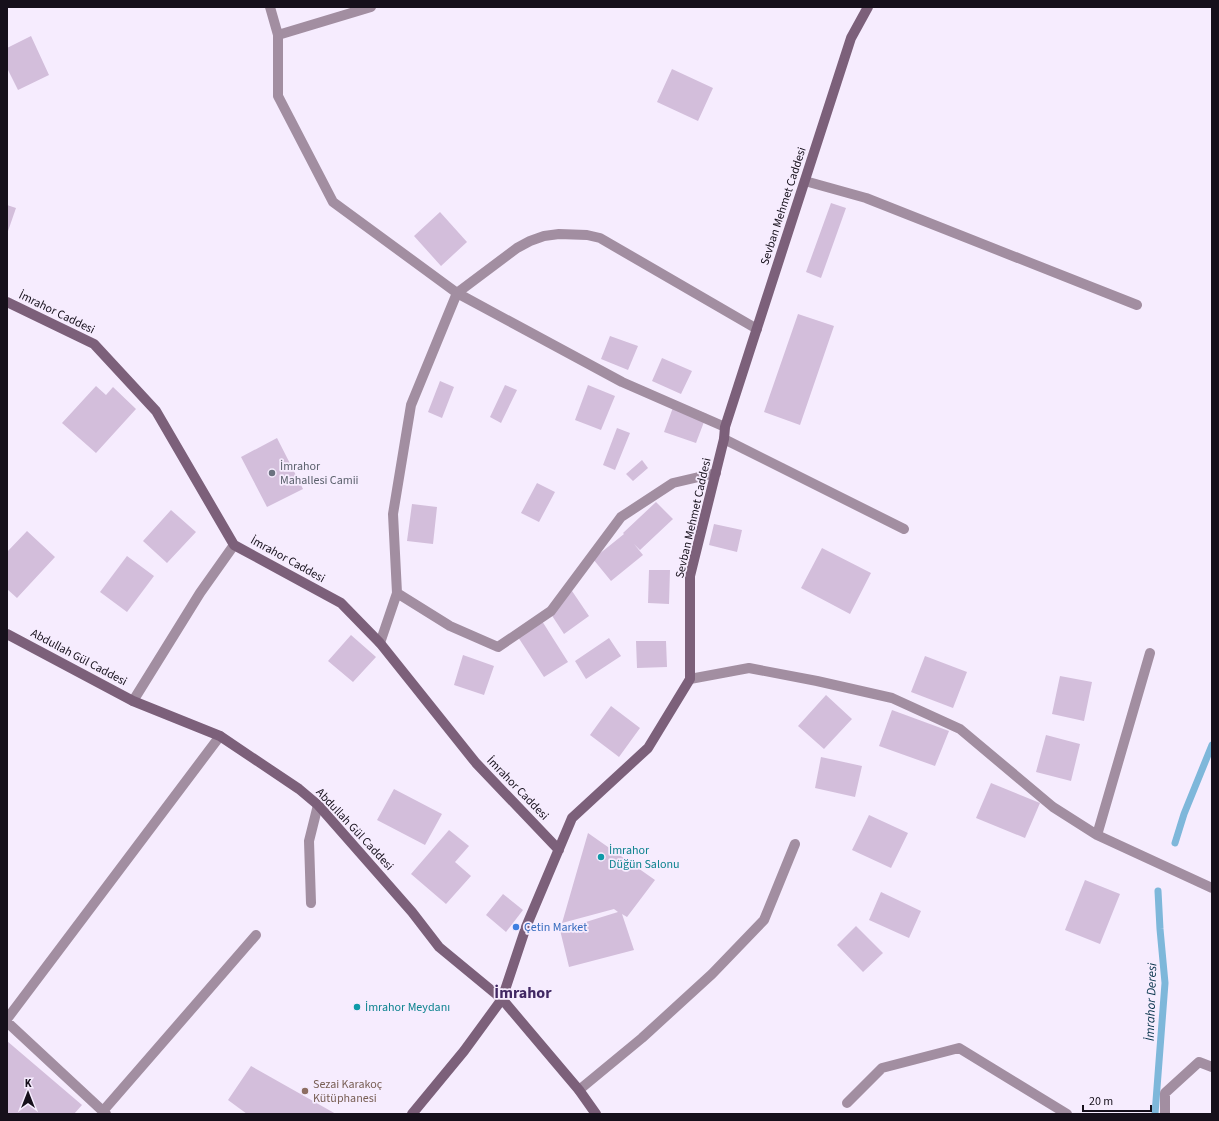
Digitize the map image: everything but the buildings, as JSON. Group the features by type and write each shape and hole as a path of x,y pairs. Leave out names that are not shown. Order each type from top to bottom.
{"street":[{"path":"270,7 278,35 278,96 333,202 457,293 622,382 725,427"},
{"path":"278,35 371,7"},
{"name":"Sevban Mehmet Caddesi","path":"690,679 690,576 724,439 725,427 852,38 868,7"},
{"path":"805,181 866,198 1137,305"},
{"path":"380,643 397,593 393,514 411,405 457,293 517,248 530,241 544,236 559,234 587,234 600,238 757,329"},
{"name":"İmrahor Caddesi","path":"7,302 94,344 156,410 234,544 341,603 380,643 476,763 559,850"},
{"path":"724,439 904,529"},
{"path":"397,593 450,626 498,647 551,611 621,517 673,483 716,473"},
{"path":"133,701 200,593 234,544"},
{"name":"Abdullah Gül Caddesi","path":"7,634 133,701 220,736 299,789 318,805 412,912 439,946 502,1000 578,1090 596,1114"},
{"path":"1097,835 1150,653"},
{"path":"412,1114 464,1051 502,1000 526,927 572,818 648,748 690,679 749,668 817,681 892,698 960,729 1053,807 1097,835 1212,888"},
{"path":"7,1019 220,736"},
{"path":"311,903 309,841 318,805"},
{"path":"578,1090 642,1038 712,974 764,920 794,844"},
{"path":"7,1022 104,1113 256,935"},
{"path":"847,1103 882,1068 959,1048 1067,1114"},
{"path":"1165,1114 1165,1093 1199,1062 1212,1067"}],"waterway":[{"name":"İmrahor Deresi","path":"1175,843 1184,814 1212,745"},
{"name":"İmrahor Deresi","path":"1155,1114 1165,983 1158,891"}],"place":[{"name":"İmrahor Mahallesi Camii","path":"272,473"},
{"name":"İmrahor Düğün Salonu","path":"601,857"},
{"name":"Çetin Market","path":"516,927"},
{"name":"İmrahor Meydanı","path":"357,1007"},
{"name":"Sezai Karakoç Kütüphanesi","path":"305,1091"}],"district":[{"name":"İmrahor","path":"523,992"}]}
